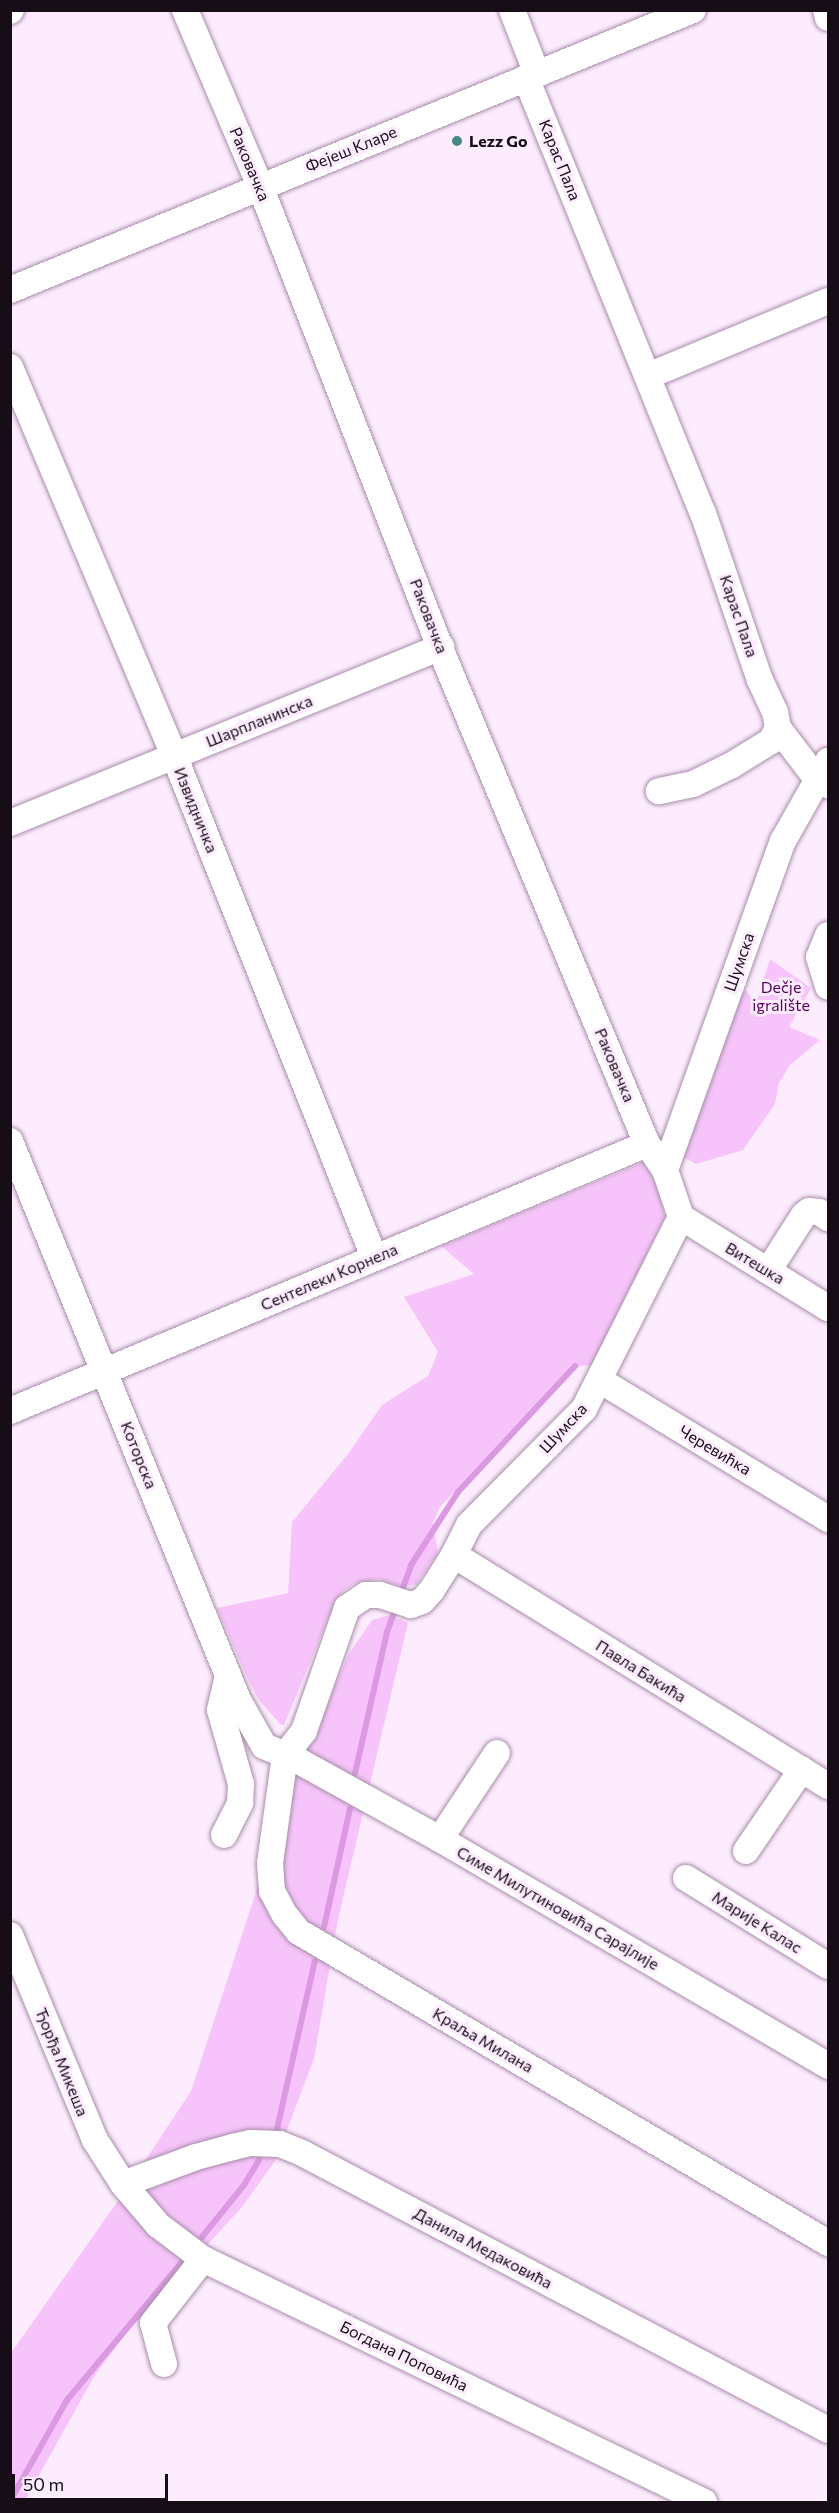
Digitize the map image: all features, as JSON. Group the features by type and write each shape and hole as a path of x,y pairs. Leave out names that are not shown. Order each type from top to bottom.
{"street":[{"name":"Раковачка","path":"185,10 260,186 442,647 647,1144 666,1170 681,1217"},
{"name":"Карас Пала","path":"512,10 532,76 703,513 760,680 775,712 778,728"},
{"name":"Фејеш Кларе","path":"10,290 693,10"},
{"path":"826,10 828,18"},
{"path":"648,376 828,301"},
{"name":"Извидничка","path":"10,367 173,755 374,1257"},
{"name":"Шарпланинска","path":"10,823 442,647"},
{"path":"659,791 693,784 732,765 771,741 778,728 825,775"},
{"name":"Шумска","path":"666,1170 783,841 825,775"},
{"path":"824,946 828,987"},
{"name":"Которска","path":"10,1141 238,1700 264,1746 285,1755"},
{"name":"Сентелеки Корнела","path":"10,1411 647,1144"},
{"path":"768,1271 804,1215 809,1211 819,1212 828,1218"},
{"name":"Шумска","path":"285,1755 304,1731 347,1608 366,1595 411,1605 422,1601 454,1555 468,1525 584,1409 601,1381 681,1217"},
{"name":"Витешка","path":"681,1217 828,1308"},
{"name":"Черевићка","path":"601,1381 828,1519"},
{"name":"Павла Бакића","path":"454,1555 828,1786"},
{"path":"224,1834 240,1803 241,1784 220,1710 228,1675"},
{"path":"440,1839 497,1753"},
{"name":"Симе Милутиновића Сарајлије","path":"285,1755 440,1839 828,2066"},
{"name":"Краља Милана","path":"285,1755 265,1896 299,1932 828,2243"},
{"path":"746,1851 802,1769"},
{"name":"Марије Калас","path":"686,1878 828,1966"},
{"name":"Ђорђа Микеша","path":"10,1935 95,2140 123,2184"},
{"name":"Данила Медаковића","path":"123,2184 195,2157 233,2147 251,2143 280,2144 302,2153 828,2430"},
{"name":"Богдана Поповића","path":"123,2184 158,2225 203,2259 704,2502"},
{"path":"164,2364 153,2323 203,2259"}],"green space":[{"name":"Dečje igralište","path":"770,959 811,988 789,1027 820,1040 790,1065 779,1083 775,1104 743,1150 696,1164 672,1151 734,974 756,1004"},
{"path":"644,1162 658,1188 665,1217 593,1365 580,1366 564,1375 440,1507 433,1523 438,1553 417,1584 404,1587 377,1579 354,1584 343,1591 336,1600 284,1725 280,1724 259,1700 249,1682 217,1608 288,1593 292,1522 348,1454 382,1405 428,1376 438,1352 404,1297 474,1274 441,1246"},
{"path":"390,1615 408,1623 338,1919 314,2059 275,2161 242,2207 124,2336 95,2375 24,2502 11,2502 11,2353 127,2188 191,2091 257,1889 272,1768 313,1736 348,1655 372,1620"}],"waterway":[{"path":"400,1596 411,1565 458,1492 575,1366"},
{"path":"355,1773 387,1632 397,1605"},
{"path":"324,1927 350,1809"},
{"path":"277,2129 315,1961"},
{"path":"202,2237 244,2185 259,2160"},
{"path":"10,2501 67,2400 181,2263"}],"place":[{"name":"Lezz Go","path":"457,141"}]}
